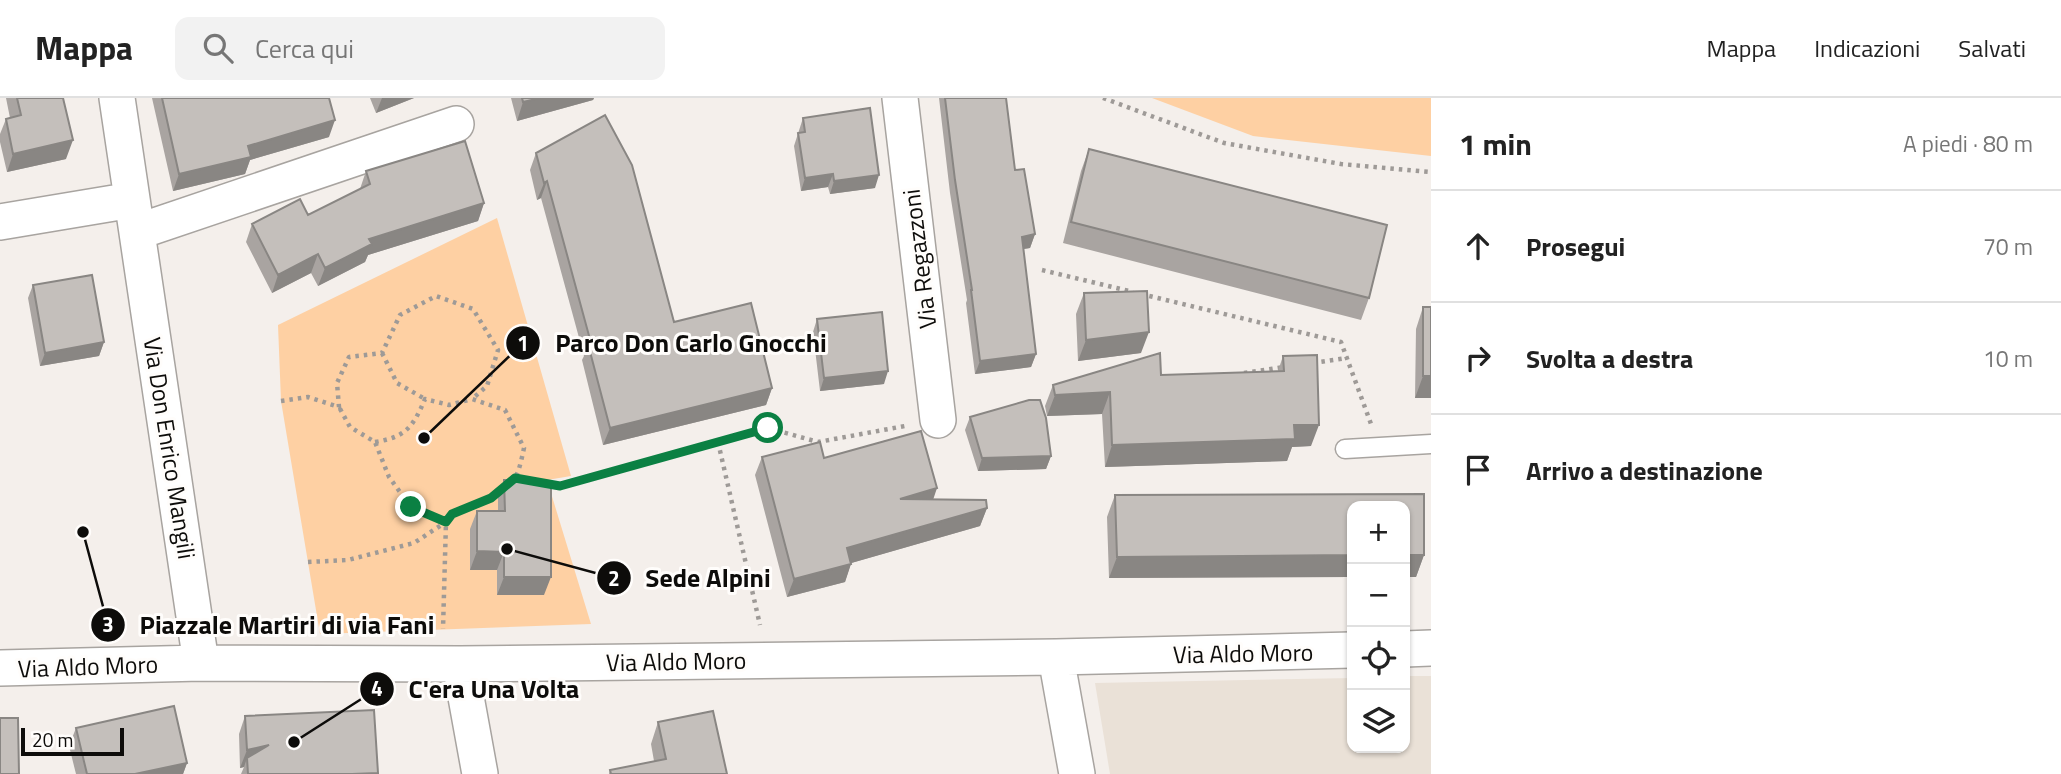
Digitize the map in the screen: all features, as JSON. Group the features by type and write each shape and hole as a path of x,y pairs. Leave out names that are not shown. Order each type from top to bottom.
{"street":[{"name":"Via Don Enrico Mangili","path":"117,98 201,663"},
{"name":"Via Regazzoni","path":"900,98 938,420"},
{"path":"0,222 135,216 456,124"},
{"path":"1410,649 1431,648"},
{"name":"Via Aldo Moro","path":"0,668 201,663 460,664 1056,657 1347,650"},
{"path":"1056,657 1077,774"},
{"path":"460,664 480,774"}],"lane":[{"path":"1345,449 1431,444"}],"path":[{"path":"1103,98 1224,143 1341,164 1431,172"},
{"path":"1042,270 1340,342 1380,447"},
{"path":"436,296 473,309 498,349 487,386 472,399 449,405 425,399 397,383 382,353 400,315 436,296"},
{"path":"382,353 349,357 337,383 338,407 350,426 375,442 389,477 411,507 446,522"},
{"path":"1305,364 1347,358"},
{"path":"1236,374 1292,366"},
{"path":"281,401 308,397 338,407"},
{"path":"375,442 396,439 415,422 425,399"},
{"path":"308,562 348,560 414,543 446,522 452,514 491,498 515,478 524,448 506,410 472,399"},
{"path":"515,478 560,486 768,428 818,442 938,420"},
{"path":"718,442 760,625"},
{"path":"443,631 446,522"}],"shaded area":[{"path":"1152,98 1431,98 1431,156 1253,136"},
{"path":"497,218 571,476 547,480 591,624 320,634 281,401 278,325"},
{"path":"1410,676 1431,676 1431,774 1110,774 1095,683 1347,678 1347,753 1410,753"}],"building":[{"path":"17,98 63,98 73,140 13,154 6,119 21,115"},
{"path":"162,98 329,98 335,120 248,146 251,157 179,174"},
{"path":"522,98 540,98 523,102"},
{"path":"945,98 1006,98 1015,170 1024,169 1035,234 1022,237 1036,354 980,361"},
{"path":"870,108 879,175 834,181 833,174 805,178 798,133 805,132 803,118"},
{"path":"605,115 632,165 674,322 751,303 772,388 610,428 588,344 591,343 547,181 544,183 536,153"},
{"path":"465,141 484,203 369,239 372,244 325,268 318,254 278,275 252,224 300,199 308,215 370,184 366,171"},
{"path":"1089,149 1387,225 1369,298 1071,222"},
{"path":"92,275 104,342 45,353 33,285"},
{"path":"1147,291 1149,332 1086,340 1084,293"},
{"path":"1423,307 1431,307 1431,376 1423,376"},
{"path":"882,312 888,371 824,378 817,319"},
{"path":"1160,353 1161,375 1284,371 1283,356 1317,355 1319,425 1294,425 1295,439 1112,445 1110,392 1055,395 1053,385"},
{"path":"1029,400 1040,400 1046,418 1051,456 982,458 970,417"},
{"path":"921,431 937,488 900,499 986,500 987,508 847,548 851,564 794,579 762,457 820,442 824,458"},
{"path":"504,480 551,481 551,577 504,577 504,552 477,551 477,511 505,511"},
{"path":"1424,494 1424,555 1410,555 1410,501 1347,501 1347,555 1117,557 1115,495"},
{"path":"174,706 187,763 135,774 87,774 76,728"},
{"path":"374,710 378,773 248,774 247,758 269,745 247,750 245,716"},
{"path":"713,711 727,774 611,774 610,770 666,759 658,722"},
{"path":"0,718 18,718 19,774 0,774"}],"place":[{"name":"Parco Don Carlo Gnocchi","path":"424,438"},
{"name":"Piazzale Martiri di via Fani","path":"83,532"},
{"name":"Sede Alpini","path":"507,549"},
{"name":"C'era Una Volta","path":"294,742"}],"route":[{"path":"411,507 446,522 452,514 491,498 515,478 560,486 768,428"}]}
